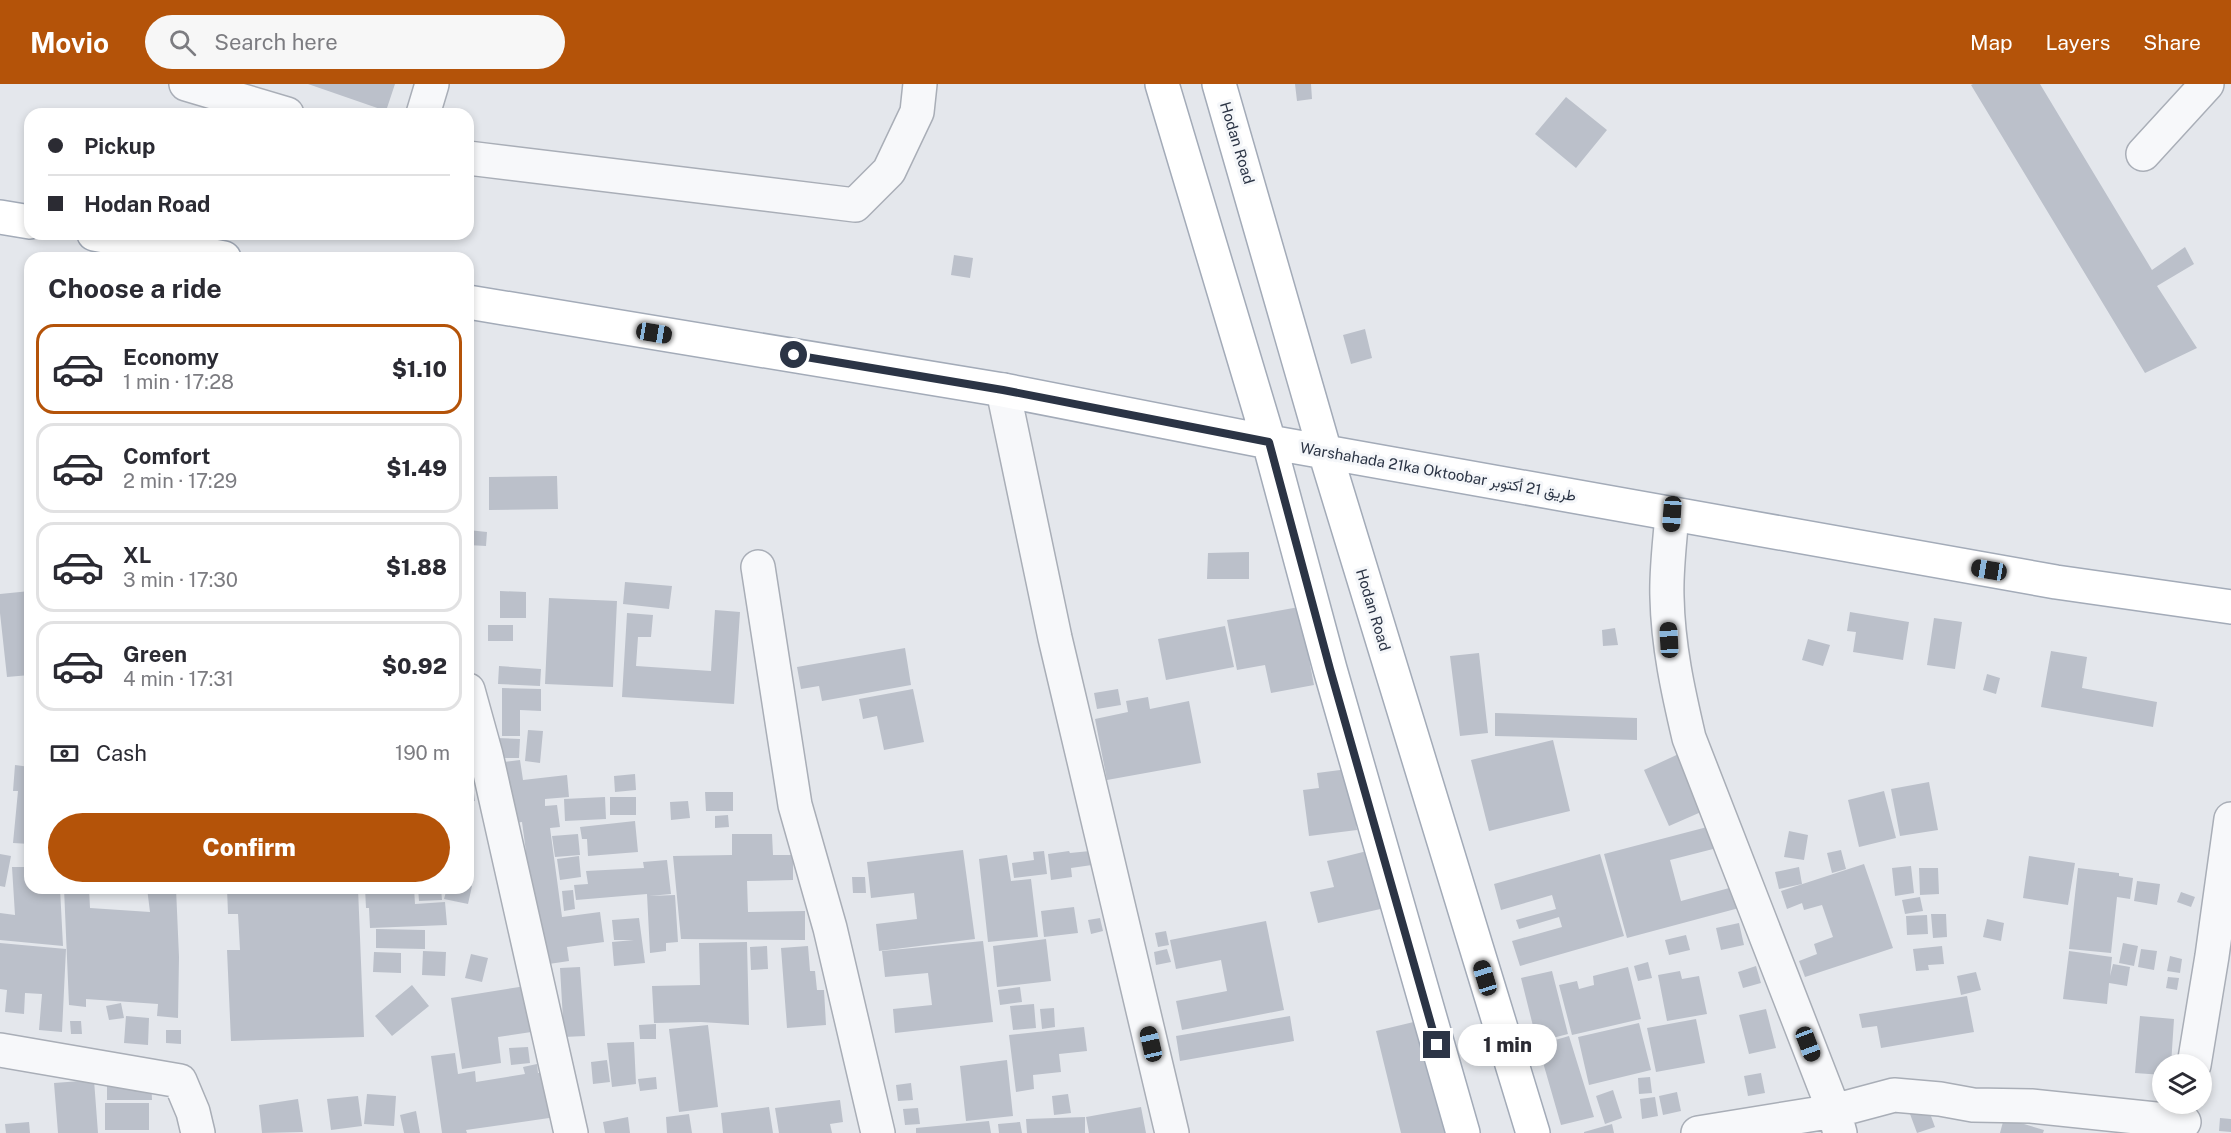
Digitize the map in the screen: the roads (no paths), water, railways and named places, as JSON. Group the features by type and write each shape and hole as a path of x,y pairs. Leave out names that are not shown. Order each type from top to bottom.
{"main road":[{"path":"1162,84 1269,442 1330,669 1463,1133"},
{"name":"Hodan Road","path":"1220,84 1325,452 1533,1133"},
{"path":"0,217 24,221"},
{"path":"126,240 192,252"},
{"name":"Warshahada 21ka Oktoobar طريق 21 أكتوبر","path":"474,303 1003,390 1269,442 2045,580 2231,607"}],"street":[{"path":"186,84 267,108"},
{"path":"425,108 432,84"},
{"path":"474,159 855,205 889,171 917,112 920,84"},
{"path":"2143,154 2207,84"},
{"path":"1003,390 1054,638 1172,1133"},
{"path":"1672,514 1667,595 1669,640 1674,676 1689,738 1837,1122"},
{"path":"758,567 795,806 830,928 878,1133"},
{"path":"474,712 486,755 571,1133"},
{"path":"2196,1054 2231,819"},
{"path":"0,1050 180,1081 193,1112 198,1133"},
{"path":"1698,1133 1837,1122 1894,1095 1940,1099 1973,1105 2031,1106 2185,1120"}]}
